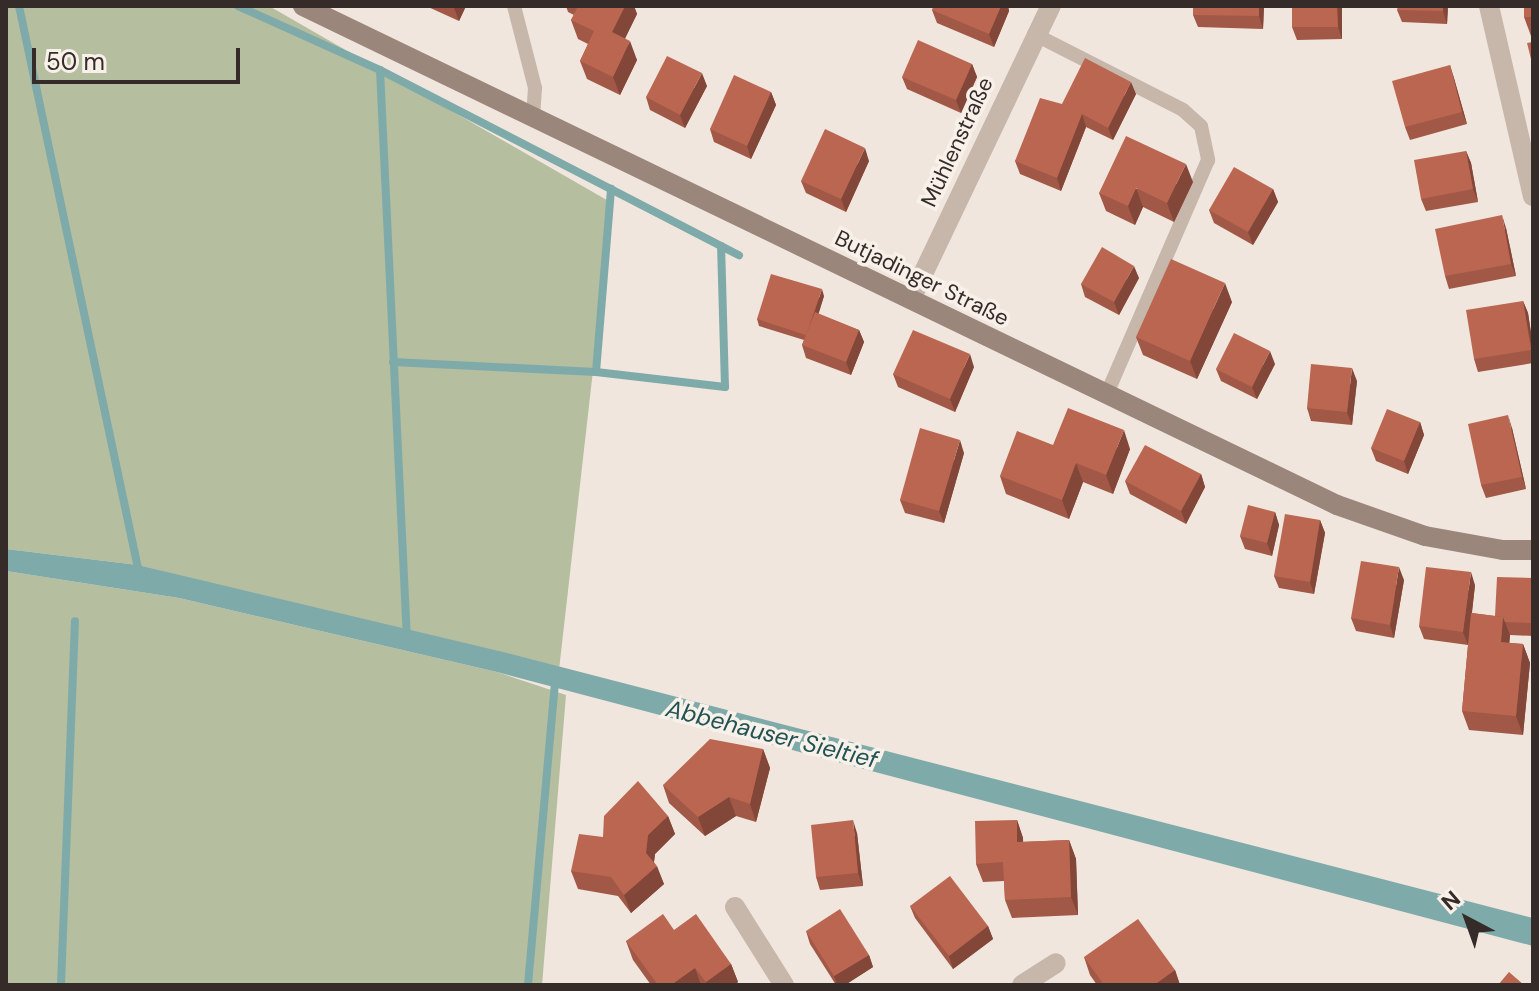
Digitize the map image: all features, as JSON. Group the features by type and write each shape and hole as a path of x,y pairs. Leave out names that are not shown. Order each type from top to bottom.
{"main road":[{"name":"Butjadinger Straße","path":"303,6 1337,505 1425,536 1503,550 1533,550"}],"street":[{"name":"Mühlenstraße","path":"911,299 1034,34 1051,6"},
{"path":"1489,6 1533,196"},
{"path":"735,907 784,985"},
{"path":"1022,985 1056,963"}],"lane":[{"path":"514,6 535,88 533,119"},
{"path":"1034,34 1183,110 1201,126 1208,160 1107,393"}],"green space":[{"path":"6,6 269,6 612,203 559,670 138,565 6,549"},
{"path":"6,571 179,598 497,672 566,695 542,985 6,985"}],"water":[{"name":"Abbehauser Sieltief","path":"6,549 138,565 503,652 1533,918 1533,946 497,672 179,598 6,571"}],"building":[{"path":"578,6 625,6 612,32 630,41 613,77 580,61 594,31 571,20"},
{"path":"934,6 1001,6 989,34 932,10"},
{"path":"1193,6 1259,6 1259,16 1193,15"},
{"path":"1292,6 1337,6 1338,27 1292,27"},
{"path":"1398,6 1443,6 1443,11 1397,10"},
{"path":"1524,6 1533,6 1533,17 1524,17"},
{"path":"918,40 972,64 956,100 902,77"},
{"path":"1533,42 1533,67 1527,43"},
{"path":"667,56 702,73 680,115 646,97"},
{"path":"1085,58 1131,82 1108,128 1082,114 1057,178 1015,161 1040,98 1062,104"},
{"path":"1450,65 1462,112 1405,127 1392,81"},
{"path":"734,75 771,92 747,146 710,129"},
{"path":"825,129 865,148 841,199 801,181"},
{"path":"1126,136 1186,164 1167,203 1136,188 1128,206 1099,193"},
{"path":"1466,151 1473,189 1421,199 1414,160"},
{"path":"1234,167 1273,189 1248,232 1209,210"},
{"path":"1502,215 1511,264 1445,276 1435,229"},
{"path":"1102,247 1134,266 1114,302 1081,284"},
{"path":"1171,259 1225,283 1190,361 1136,337"},
{"path":"771,274 822,289 806,335 757,319"},
{"path":"1523,301 1531,350 1474,359 1466,310"},
{"path":"815,312 859,330 846,362 802,345"},
{"path":"913,330 970,354 950,399 893,374"},
{"path":"1234,333 1270,351 1252,387 1216,369"},
{"path":"1311,364 1352,368 1347,412 1307,408"},
{"path":"1068,408 1124,430 1106,475 1076,463 1062,500 1000,476 1017,431 1053,445"},
{"path":"1387,409 1420,422 1404,461 1371,448"},
{"path":"1508,415 1522,477 1481,485 1468,424"},
{"path":"920,428 960,440 939,511 900,500"},
{"path":"1145,445 1201,474 1181,511 1125,481"},
{"path":"1248,505 1275,512 1267,543 1240,536"},
{"path":"1285,514 1320,520 1310,582 1274,576"},
{"path":"1361,561 1399,567 1390,625 1351,618"},
{"path":"1426,567 1471,572 1463,632 1419,626"},
{"path":"1497,577 1533,578 1533,623 1505,622 1503,617 1495,616"},
{"path":"1471,613 1503,617 1501,642 1523,644 1516,716 1462,711"},
{"path":"710,739 763,749 750,804 729,797 698,817 663,785"},
{"path":"638,781 668,816 648,835 646,853 657,866 624,895 611,877 571,871 579,834 603,837 604,816"},
{"path":"853,820 858,873 816,877 811,825"},
{"path":"1017,820 1017,842 1069,840 1071,897 1005,900 1003,862 976,864 975,821"},
{"path":"950,876 988,926 949,956 910,906"},
{"path":"840,909 869,955 834,976 806,931"},
{"path":"663,914 674,930 696,914 731,964 706,982 695,968 671,985 658,985 626,941"},
{"path":"1138,919 1175,970 1154,985 1104,985 1084,957"},
{"path":"1509,972 1524,985 1498,985"}],"waterway":[{"path":"19,6 139,573"},
{"path":"238,6 380,70 739,255"},
{"path":"380,70 407,640"},
{"path":"596,372 611,189"},
{"path":"393,362 596,372 725,387 721,246"},
{"path":"61,985 75,621"},
{"path":"528,985 555,683"}]}
